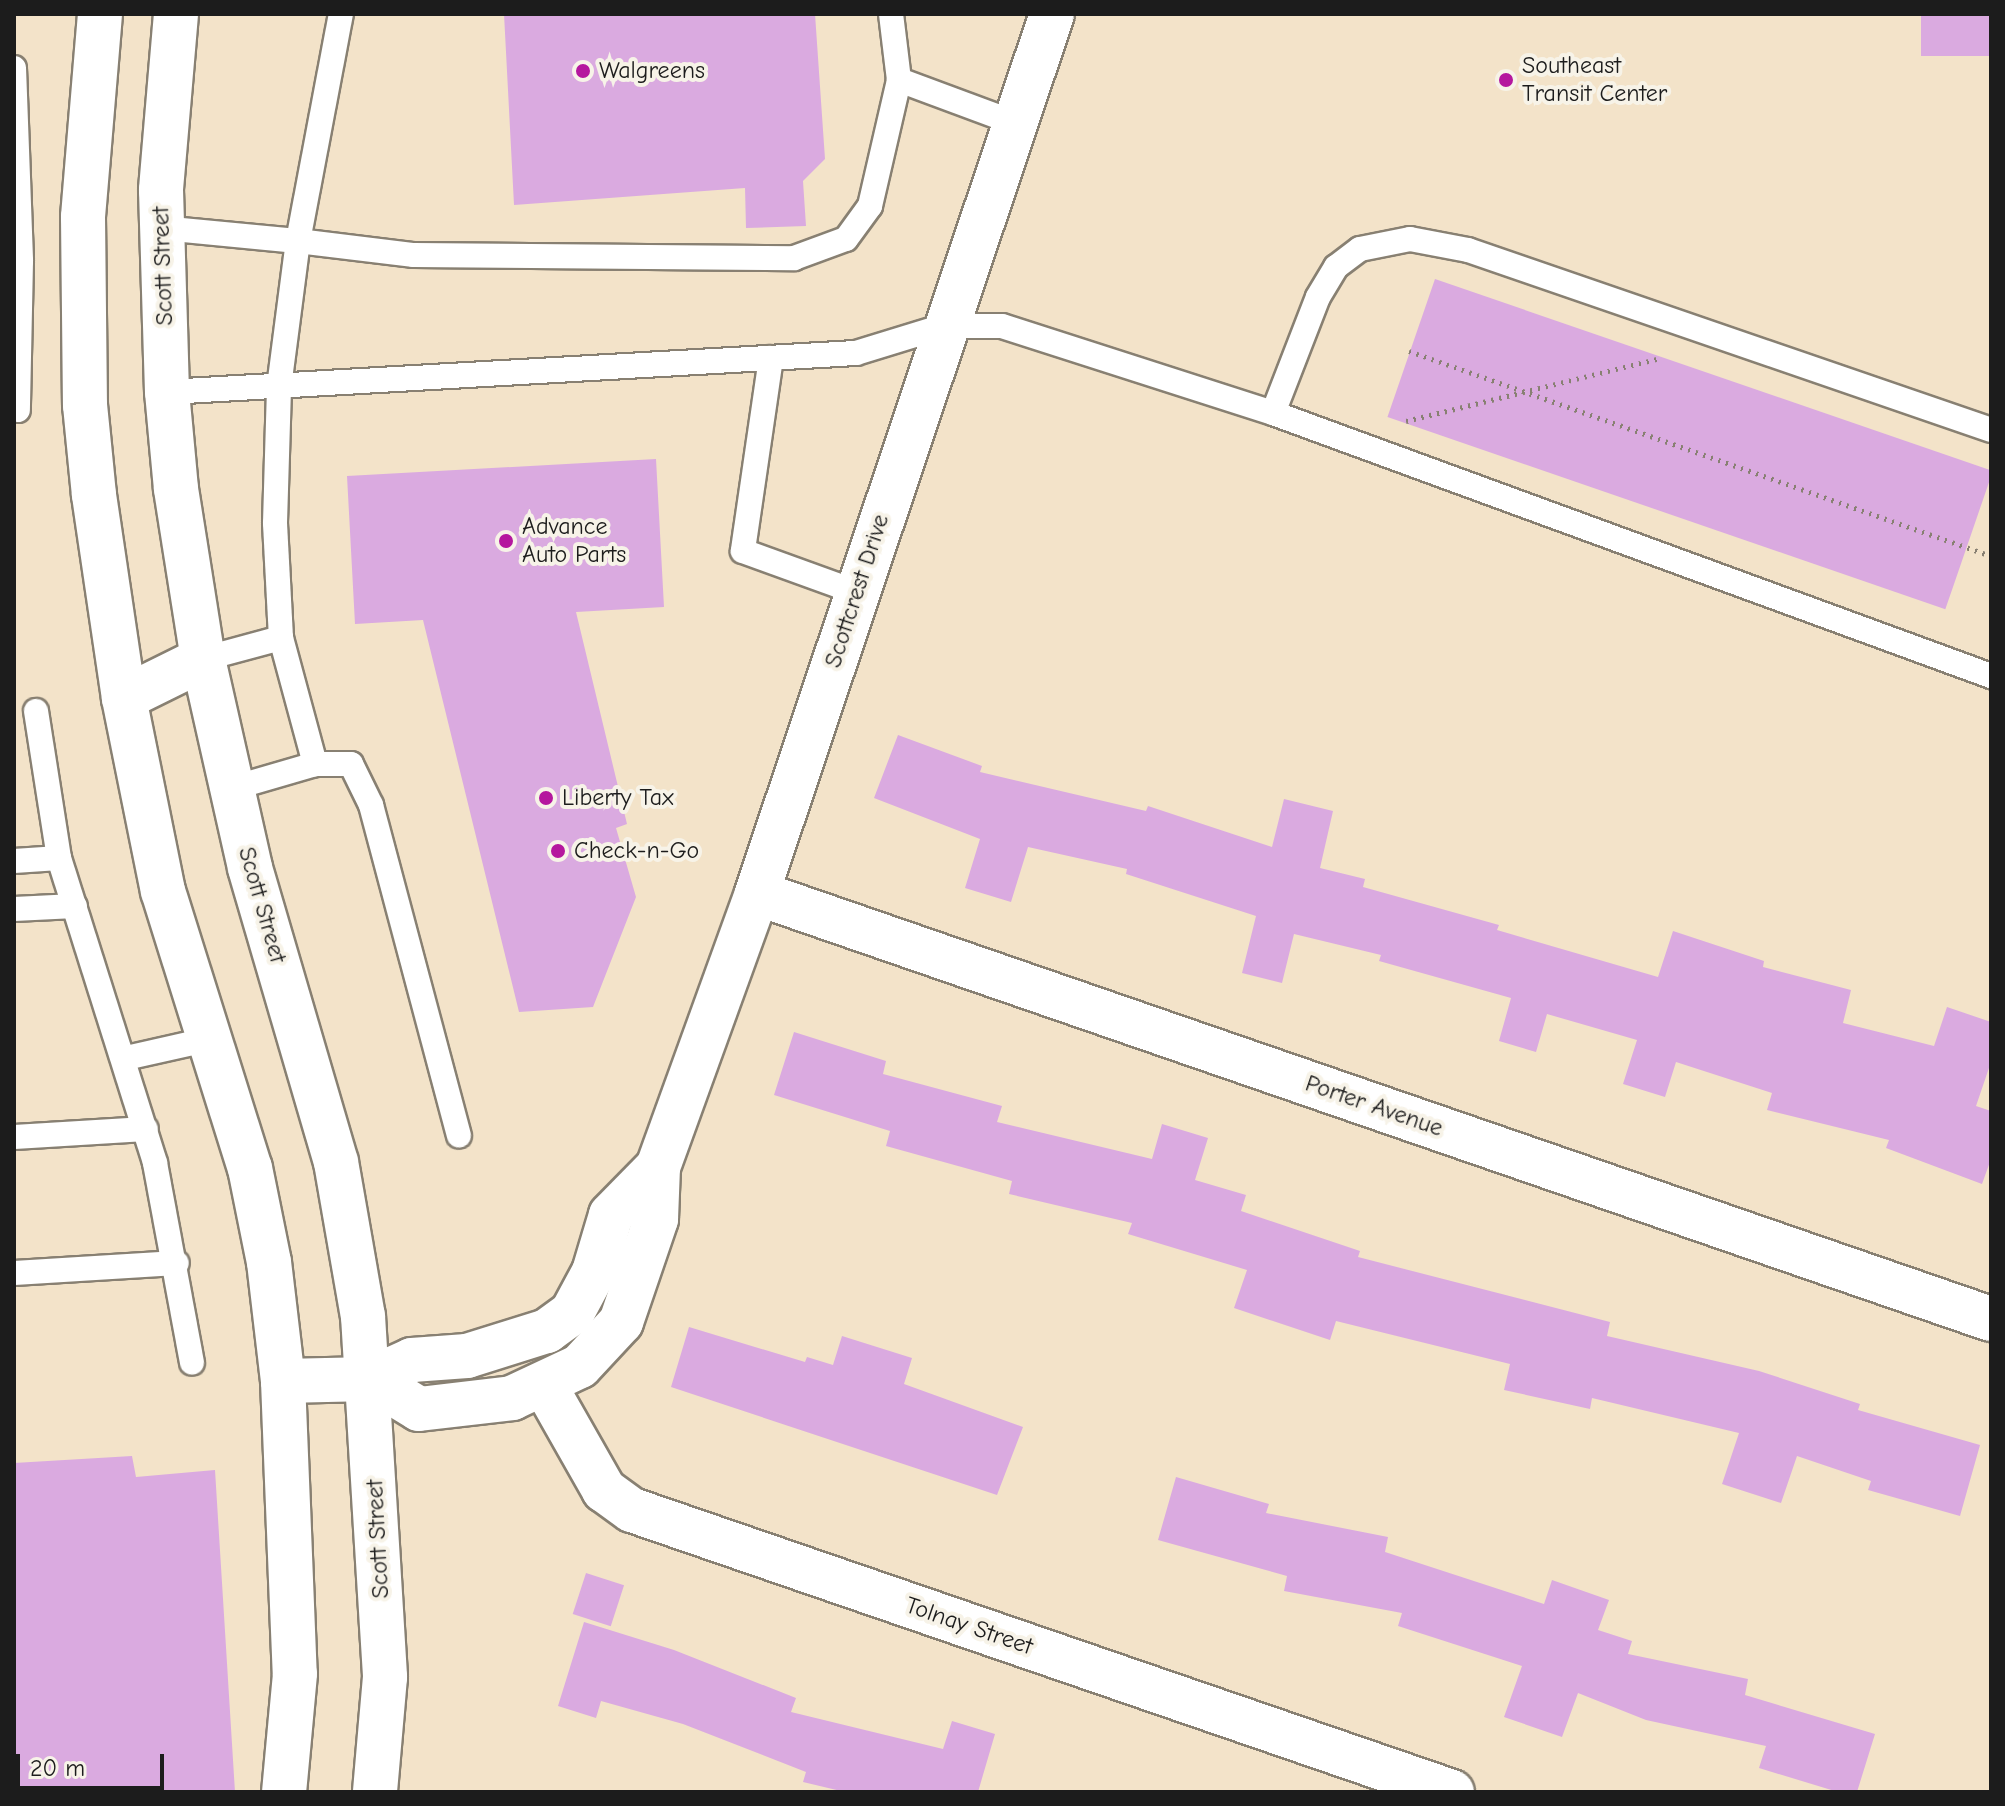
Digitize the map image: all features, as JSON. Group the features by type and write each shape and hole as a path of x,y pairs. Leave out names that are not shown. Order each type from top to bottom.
{"street":[{"path":"100,14 83,217 85,405 124,698 163,891 250,1168 269,1262 283,1381 295,1674 284,1792"},
{"name":"Scott Street","path":"176,14 162,228 167,392 203,659 250,868 336,1162 370,1379 385,1677 375,1792"},
{"name":"Scottcrest Drive","path":"370,1379 419,1409 512,1398 545,1386 580,1366 621,1322 656,1219 658,1167 757,893 944,326 1052,14"},
{"path":"124,698 203,659"},
{"name":"Porter Avenue","path":"757,893 1991,1319"},
{"name":"Scottcrest Drive","path":"283,1381 370,1379 412,1360 467,1356 547,1331 572,1313 594,1272 611,1215 658,1167"},
{"name":"Tolnay Street","path":"545,1386 604,1490 632,1510 1452,1792"}],"lane":[{"path":"315,764 281,638 275,523 279,387 298,241 341,14"},
{"path":"162,228 414,255 794,258 846,239 870,206 899,80 891,14"},
{"path":"14,68 21,261 18,410"},
{"path":"899,80 1015,123"},
{"path":"1273,413 1318,297 1336,267 1360,249 1410,239 1468,250 1991,430"},
{"path":"167,392 856,353 944,326 1002,326 1273,413 1991,676"},
{"path":"771,358 743,551 856,592"},
{"path":"203,659 281,638"},
{"path":"36,711 59,858 126,1058 146,1129 177,1263 192,1363"},
{"path":"233,788 315,764 351,764 371,805 459,1135"},
{"path":"14,861 59,858"},
{"path":"14,909 75,906"},
{"path":"126,1058 210,1039"},
{"path":"14,1137 146,1129"},
{"path":"14,1273 177,1263"}],"path":[{"path":"1409,351 1991,556"},
{"path":"1401,422 1661,358"}],"building":[{"name":"Walgreens","path":"504,14 815,14 825,159 803,181 806,226 746,228 745,188 514,205"},
{"path":"1921,14 1991,14 1991,56 1921,56"},
{"path":"1435,279 1991,470 1945,609 1387,417"},
{"path":"656,459 664,607 576,612 627,824 616,828 636,897 593,1007 519,1012 423,620 355,624 347,476"},
{"path":"898,735 982,766 980,772 1146,811 1148,806 1272,847 1284,799 1333,811 1320,868 1365,879 1363,887 1499,925 1497,930 1658,977 1673,931 1764,961 1763,967 1851,990 1843,1023 1934,1046 1947,1007 1991,1022 1991,1062 1976,1106 1991,1111 1991,1159 1982,1184 1886,1148 1889,1140 1767,1110 1772,1093 1676,1062 1665,1097 1623,1084 1637,1040 1547,1014 1536,1052 1499,1041 1511,998 1379,961 1381,955 1294,934 1282,983 1242,973 1256,916 1126,874 1127,869 1028,847 1011,902 965,888 980,839 874,798"},
{"path":"794,1032 886,1061 883,1074 1002,1106 997,1122 1152,1159 1162,1124 1208,1138 1195,1180 1246,1195 1241,1211 1360,1251 1358,1257 1610,1322 1607,1336 1759,1371 1860,1404 1858,1410 1980,1445 1960,1516 1868,1490 1871,1481 1797,1456 1781,1503 1722,1484 1739,1433 1592,1398 1590,1409 1504,1390 1510,1364 1336,1321 1330,1340 1234,1308 1247,1270 1128,1234 1132,1223 1009,1194 1012,1181 886,1146 890,1131 774,1095"},
{"path":"689,1327 805,1362 807,1357 833,1365 842,1336 912,1358 904,1384 1023,1427 997,1495 671,1387"},
{"path":"132,1456 136,1477 215,1470 235,1792 14,1792 14,1463"},
{"path":"1176,1477 1269,1504 1266,1513 1388,1537 1385,1552 1544,1604 1552,1580 1609,1600 1598,1630 1632,1641 1628,1654 1748,1679 1745,1695 1875,1734 1857,1792 1838,1792 1759,1768 1766,1746 1646,1720 1578,1693 1562,1737 1504,1717 1522,1666 1398,1626 1402,1613 1284,1591 1287,1576 1158,1540"},
{"path":"586,1573 624,1585 611,1626 573,1614"},
{"path":"584,1622 674,1650 796,1698 791,1712 943,1749 952,1721 995,1734 978,1792 845,1792 803,1782 806,1772 683,1724 601,1701 596,1718 558,1706"}],"place":[{"name":"Walgreens","path":"583,71"},
{"name":"Southeast Transit Center","path":"1506,80"},
{"name":"Advance Auto Parts","path":"506,541"},
{"name":"Liberty Tax","path":"546,798"},
{"name":"Check-n-Go","path":"558,851"}]}
